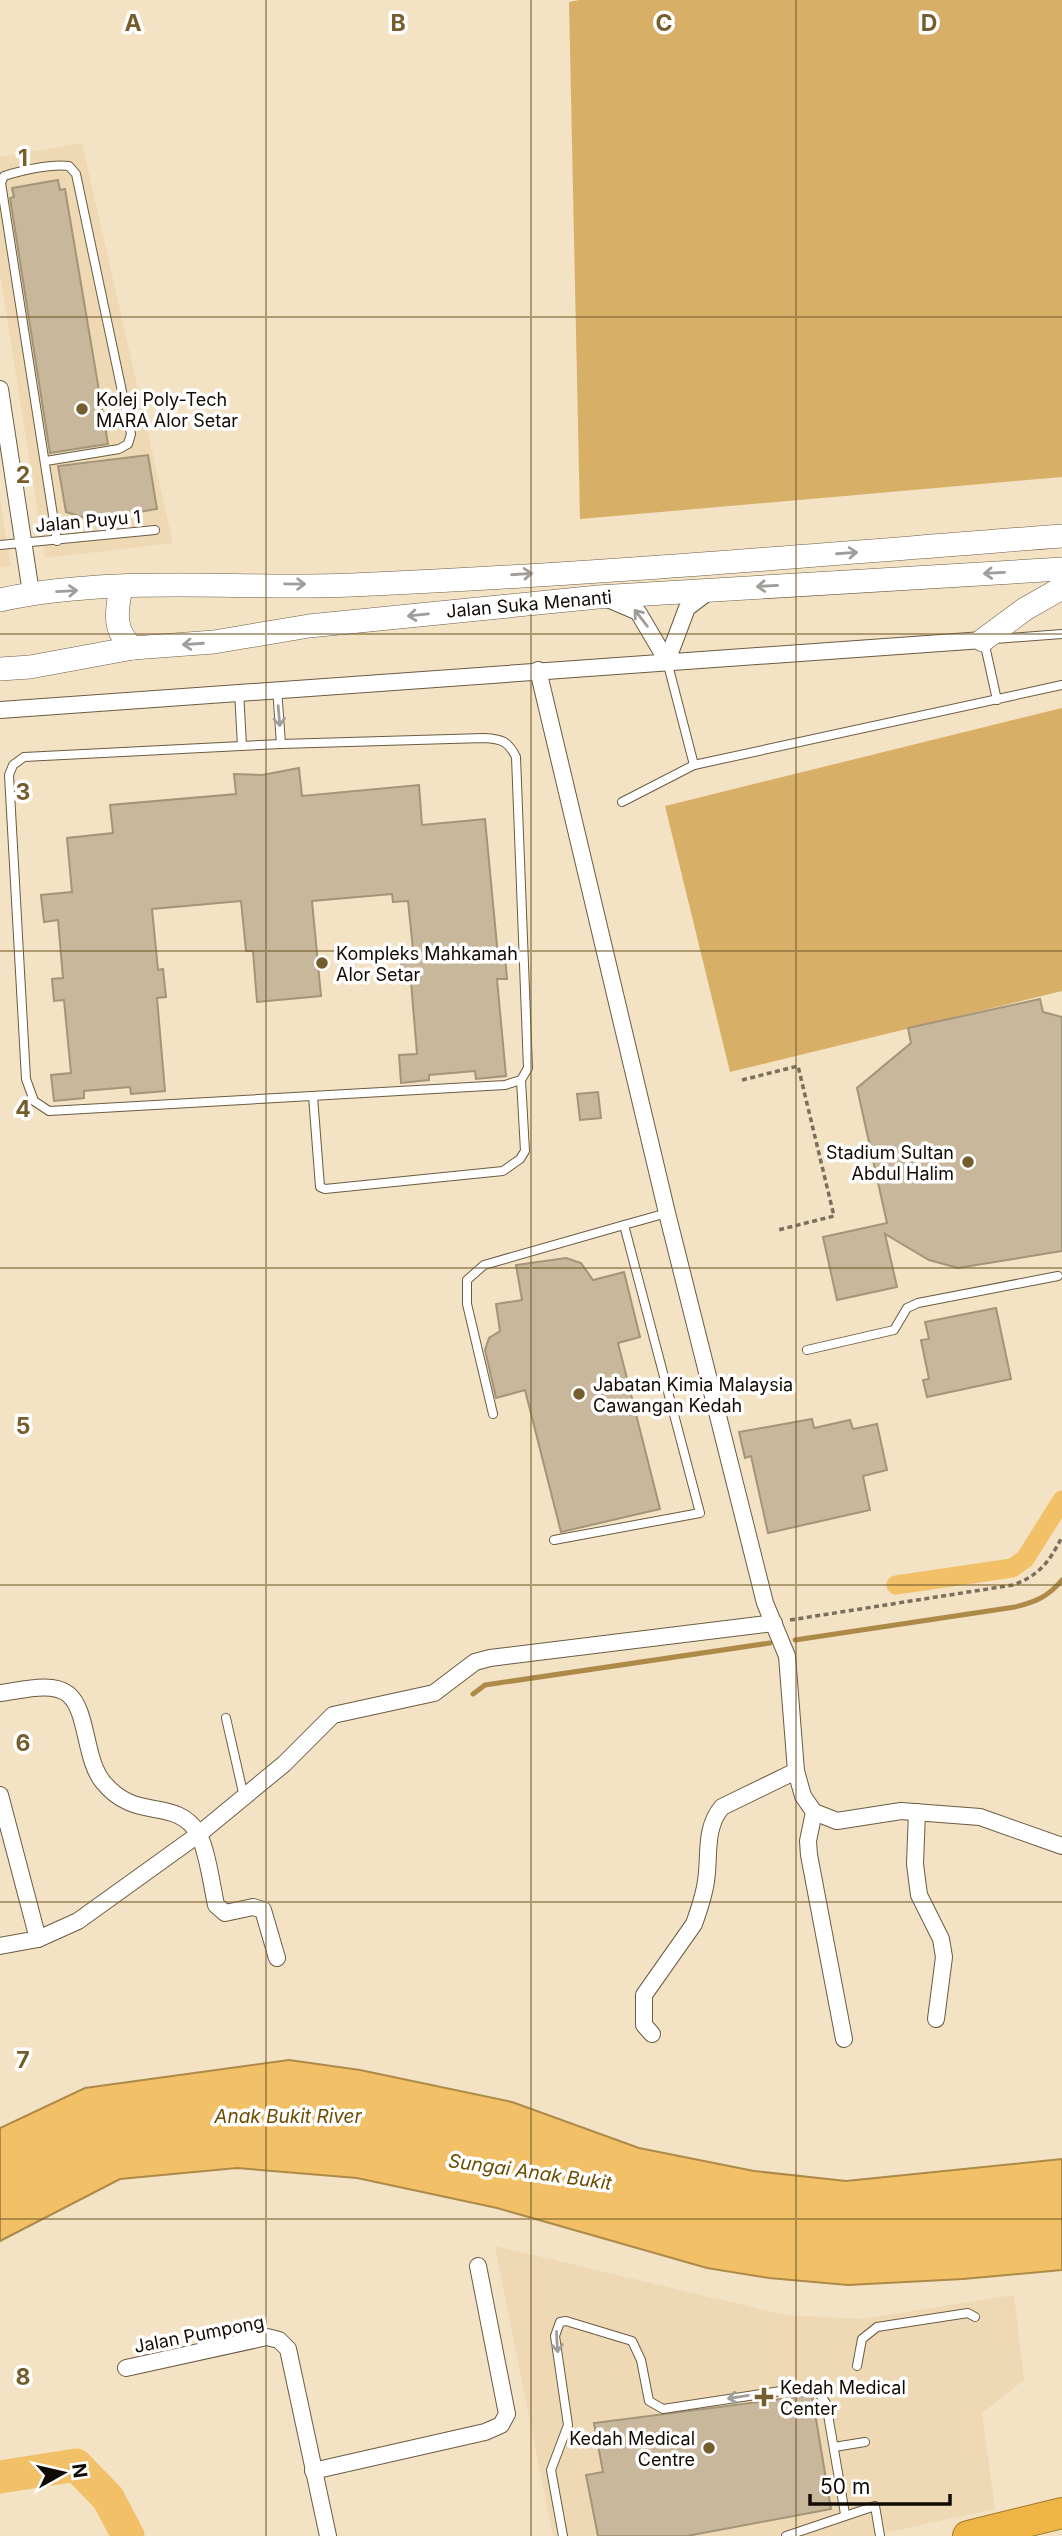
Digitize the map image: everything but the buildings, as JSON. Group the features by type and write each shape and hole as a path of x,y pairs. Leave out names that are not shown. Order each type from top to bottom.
{"highway":[{"path":"968,2536 1061,2513"}],"main road":[{"name":"Jalan Suka Menanti","path":"0,600 31,593 203,583 349,585 1062,536"},
{"name":"Jalan Suka Menanti","path":"0,669 30,667 133,648 214,642 309,626 598,597 1062,569"},
{"path":"121,588 116,619 122,635 133,648"},
{"path":"984,640 1025,609 1062,588"}],"street":[{"path":"0,389 31,593"},
{"path":"667,661 687,608 713,589"},
{"path":"598,597 620,602 638,612 667,661"},
{"path":"0,710 277,688 984,640"},
{"path":"538,670 667,1213 765,1603 787,1656 796,1770 803,1796 814,1812 837,1821 884,1812 917,1811 980,1817 1062,1846"},
{"path":"0,1946 38,1939 78,1921 199,1834 284,1765 333,1715 435,1693 475,1662 774,1623"},
{"path":"0,1693 48,1688 69,1695 76,1704 91,1763 102,1781 125,1803 183,1816 199,1834 216,1905 225,1913 253,1907 264,1910 277,1958"},
{"path":"652,2034 644,2025 644,1996 694,1924 706,1881 710,1830 714,1816 722,1807 796,1770"},
{"path":"0,1795 38,1939"},
{"path":"917,1811 915,1864 919,1895 941,1939 944,1957 936,2019"},
{"path":"814,1812 808,1841 809,1855 844,2039"},
{"path":"328,2536 313,2470 485,2432 500,2425 507,2413 478,2266"},
{"name":"Jalan Pumpong","path":"126,2368 267,2337 279,2340 288,2349 313,2470"}],"lane":[{"path":"46,461 119,449 128,444 131,434 76,174 69,166 61,165 16,172 4,176 1,183 57,541"},
{"name":"Jalan Puyu 1","path":"0,545 155,530"},
{"path":"997,700 984,640 1062,635"},
{"path":"667,661 694,765"},
{"path":"622,802 694,765 1062,685"},
{"path":"277,688 281,744"},
{"path":"239,691 242,747"},
{"path":"313,1096 320,1186 325,1189 503,1171 520,1159 524,1151 521,1080 528,1069 528,1057 516,757 510,744 501,739 484,738 281,744 24,757 13,765 9,775 26,1079 34,1101 49,1111 505,1085 521,1080"},
{"path":"493,1414 467,1304 467,1280 484,1265 667,1213"},
{"path":"554,1539 700,1513 624,1225"},
{"path":"807,1350 894,1330 907,1308 918,1303 1058,1276"},
{"path":"226,1718 244,1797"},
{"path":"857,2366 862,2339 877,2327 968,2313 975,2317"},
{"path":"563,2536 551,2470 568,2425 555,2336 560,2322 575,2322 632,2341 641,2360 649,2401 663,2409 815,2388 826,2403 845,2514"},
{"path":"834,2447 864,2442"},
{"path":"786,2536 875,2506 880,2536"}],"path":[{"path":"742,1080 798,1066 834,1216 778,1230"},
{"path":"774,1623 1013,1585 1031,1579 1047,1566 1062,1537"}],"shaded area":[{"path":"1062,0 1062,477 580,519 569,2"},
{"name":"Kolej Poly-Tech MARA Alor Setar","path":"82,143 173,543 45,558 0,274 0,157"},
{"path":"0,499 11,566 0,568"},
{"path":"1062,708 1062,991 730,1072 665,806"},
{"name":"Kedah Medical Center","path":"495,2246 785,2315 861,2319 1014,2295 1024,2380 982,2413 995,2509 870,2536 553,2536"}],"water":[{"name":"Anak Bukit River","path":"289,2060 360,2070 512,2102 639,2148 754,2171 846,2181 1062,2159 1062,2270 848,2285 769,2278 707,2268 497,2208 357,2178 237,2168 120,2179 0,2241 0,2128 85,2088"}],"waterway":[{"path":"896,1585 1012,1568 1025,1559 1062,1500"},
{"path":"795,1640 1015,1607 1041,1598 1062,1580"},
{"path":"473,1694 485,1685 770,1643"},
{"path":"0,2477 76,2465 108,2498 128,2536"}],"place":[{"name":"Kolej Poly-Tech MARA Alor Setar","path":"82,409"},
{"name":"Kompleks Mahkamah Alor Setar","path":"322,963"},
{"name":"Stadium Sultan Abdul Halim","path":"968,1162"},
{"name":"Jabatan Kimia Malaysia Cawangan Kedah","path":"579,1394"},
{"name":"Kedah Medical Center","path":"764,2397"},
{"name":"Kedah Medical Centre","path":"709,2448"}],"water label":[{"name":"Sungai Anak Bukit","path":"530,2172"}]}
